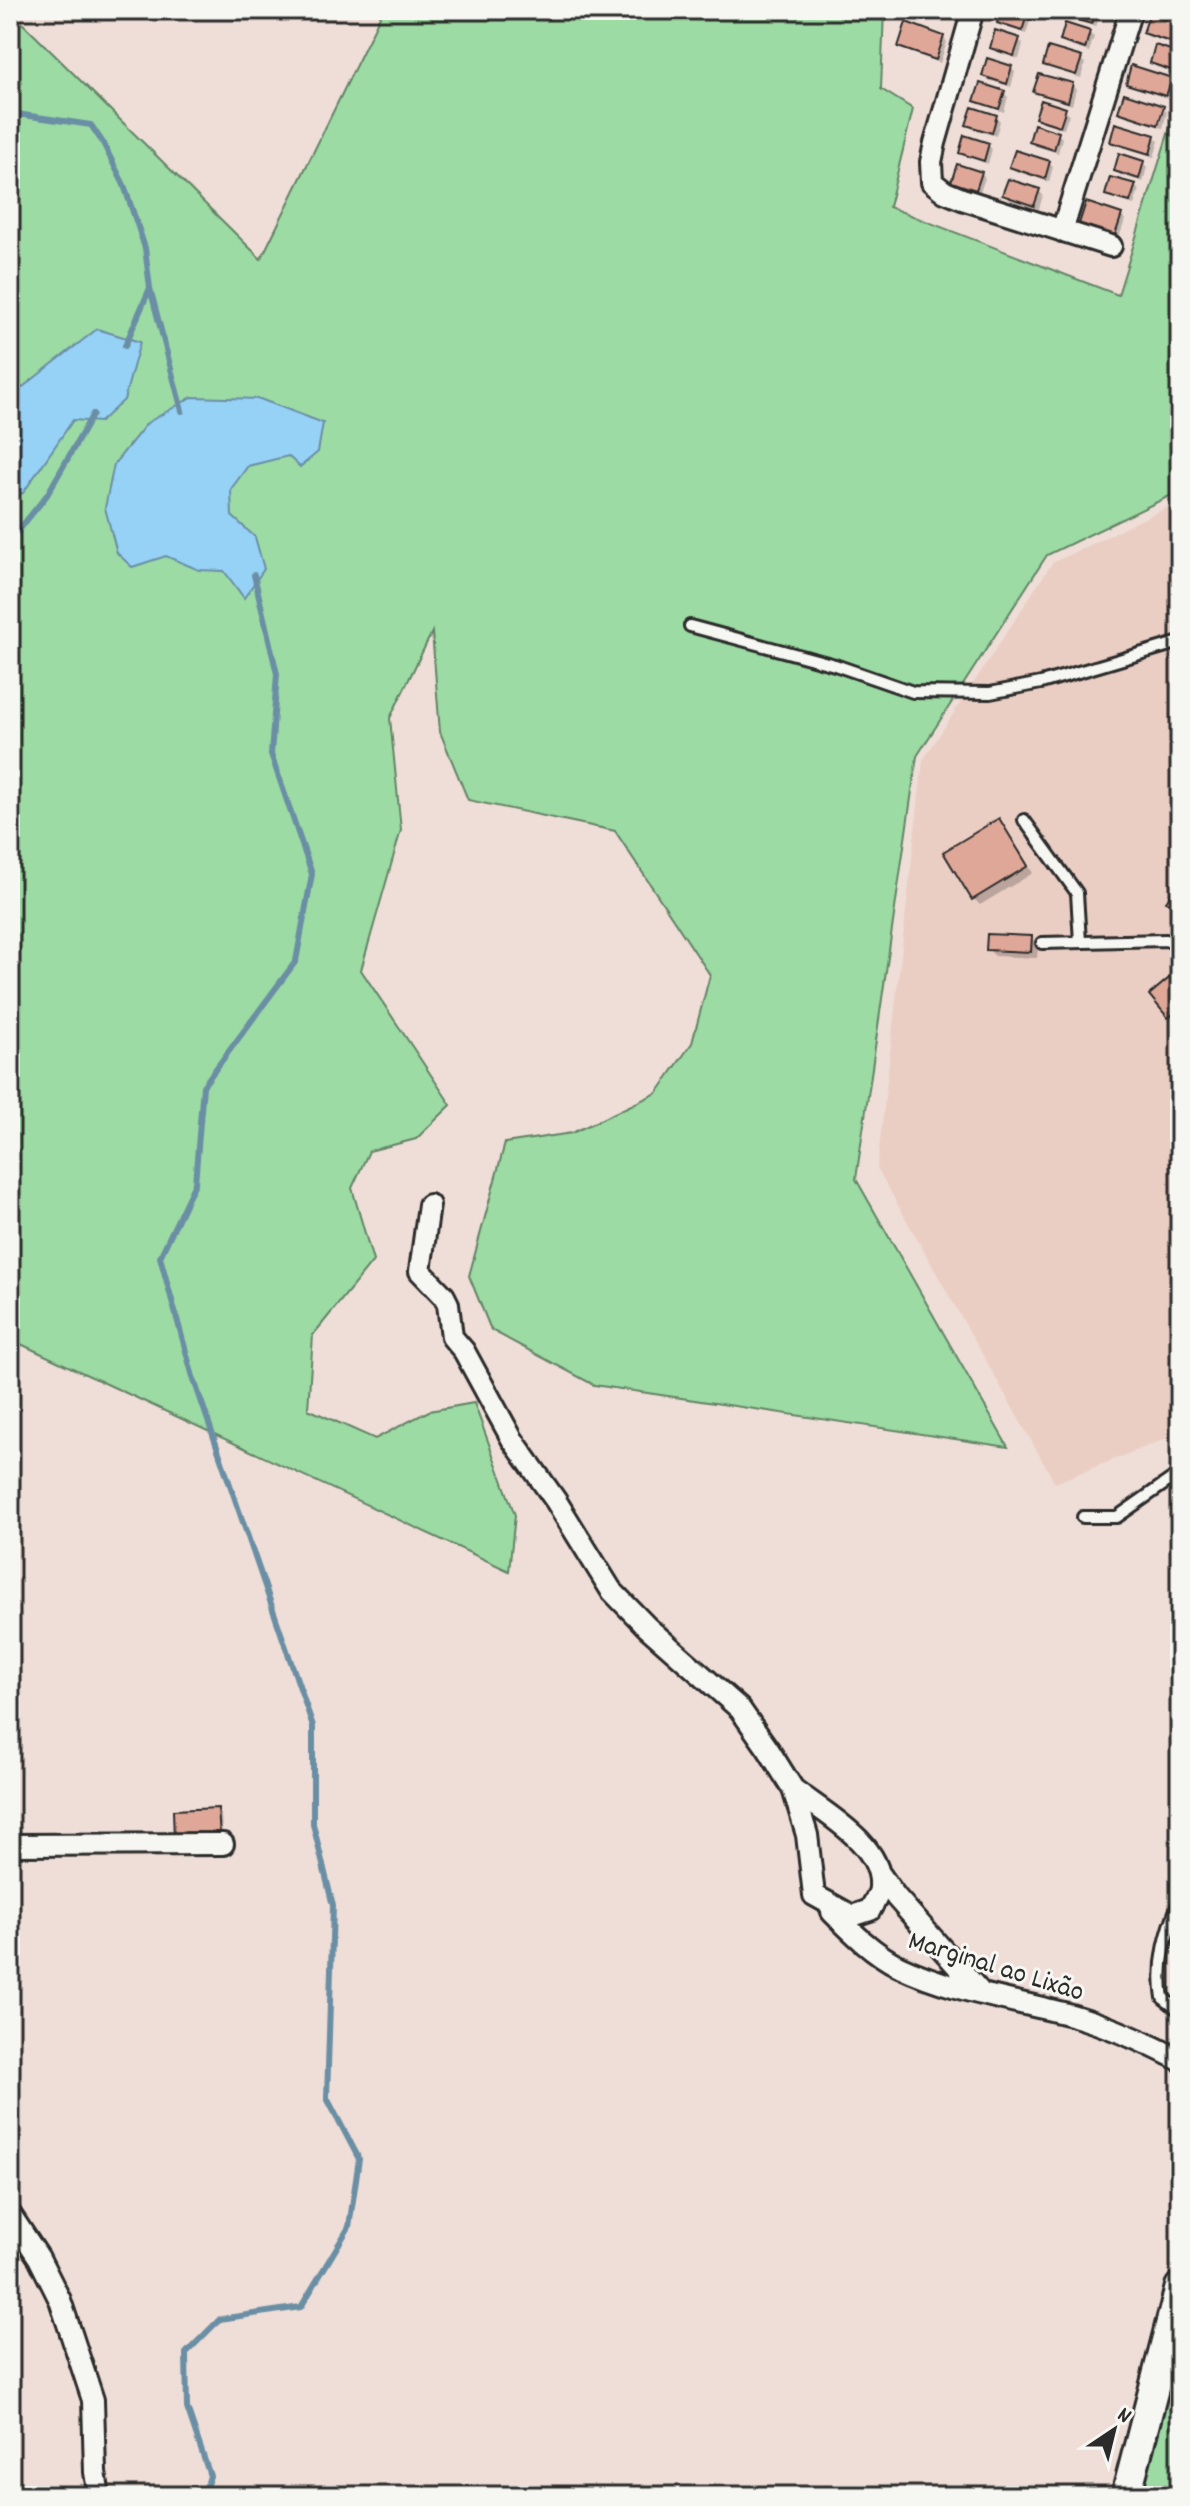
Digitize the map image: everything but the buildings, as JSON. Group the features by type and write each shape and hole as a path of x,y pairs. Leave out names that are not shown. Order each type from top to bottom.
{"main road":[{"path":"1126,2496 1180,2287"}],"street":[{"path":"973,10 935,143 931,162 932,182 945,192 1111,246"},
{"path":"1062,231 1131,10"},
{"path":"429,1205 420,1271 444,1296 452,1337 464,1351 512,1439 556,1501 611,1590 647,1627 740,1709 793,1789 807,1835 814,1895 852,1916 870,1910 881,1890 877,1862 861,1840 793,1789"},
{"path":"10,1845 223,1844"},
{"path":"879,1873 896,1897 981,1993"},
{"name":"Marginal ao Lixão","path":"814,1895 874,1950 897,1965 981,1993 1072,2015 1129,2034 1180,2060"},
{"path":"10,2214 39,2258 60,2300 93,2400 95,2472 99,2496"}],"lane":[{"path":"690,626 835,665 913,692 990,693 1041,683 1180,642"},
{"path":"1024,820 1077,893 1080,942"},
{"path":"1042,943 1166,940 1180,945"},
{"path":"1083,1517 1117,1517 1180,1473"},
{"path":"1180,1899 1168,1929 1159,1977 1163,1998 1180,2011"}],"shaded area":[{"path":"1180,501 1180,1433 1055,1483 877,1168 923,760 1052,563"}],"green space":[{"path":"383,10 884,10 881,89 913,109 889,207 1118,295 1180,95 1180,491 1047,555 917,756 856,1179 1008,1447 594,1385 491,1330 469,1276 505,1143 572,1133 657,1093 692,1043 710,975 615,831 468,800 440,732 432,632 390,718 401,830 361,970 451,1105 416,1139 369,1151 352,1188 373,1261 313,1335 308,1409 375,1439 429,1411 474,1403 515,1515 509,1571 10,1339 10,11 261,259"},
{"path":"1173,2374 1180,2374 1180,2496 1142,2496"}],"water":[{"path":"97,329 140,342 124,400 100,422 73,420 23,493 10,496 10,397"},
{"path":"192,397 260,399 323,423 318,452 300,467 288,456 248,466 231,489 232,516 255,537 264,569 244,598 224,571 199,570 166,556 132,567 117,553 105,508 114,464 147,423"}],"waterway":[{"path":"10,113 91,125 103,143 124,185 145,248 150,288 182,411"},
{"path":"125,346 150,288"},
{"path":"10,541 47,495 93,414"},
{"path":"203,2496 210,2476 187,2408 186,2353 220,2319 301,2307 349,2227 359,2159 327,2098 333,1906 313,1824 313,1726 193,1377 160,1257 195,1183 203,1086 296,961 312,874 271,754 277,674 254,575"}]}
